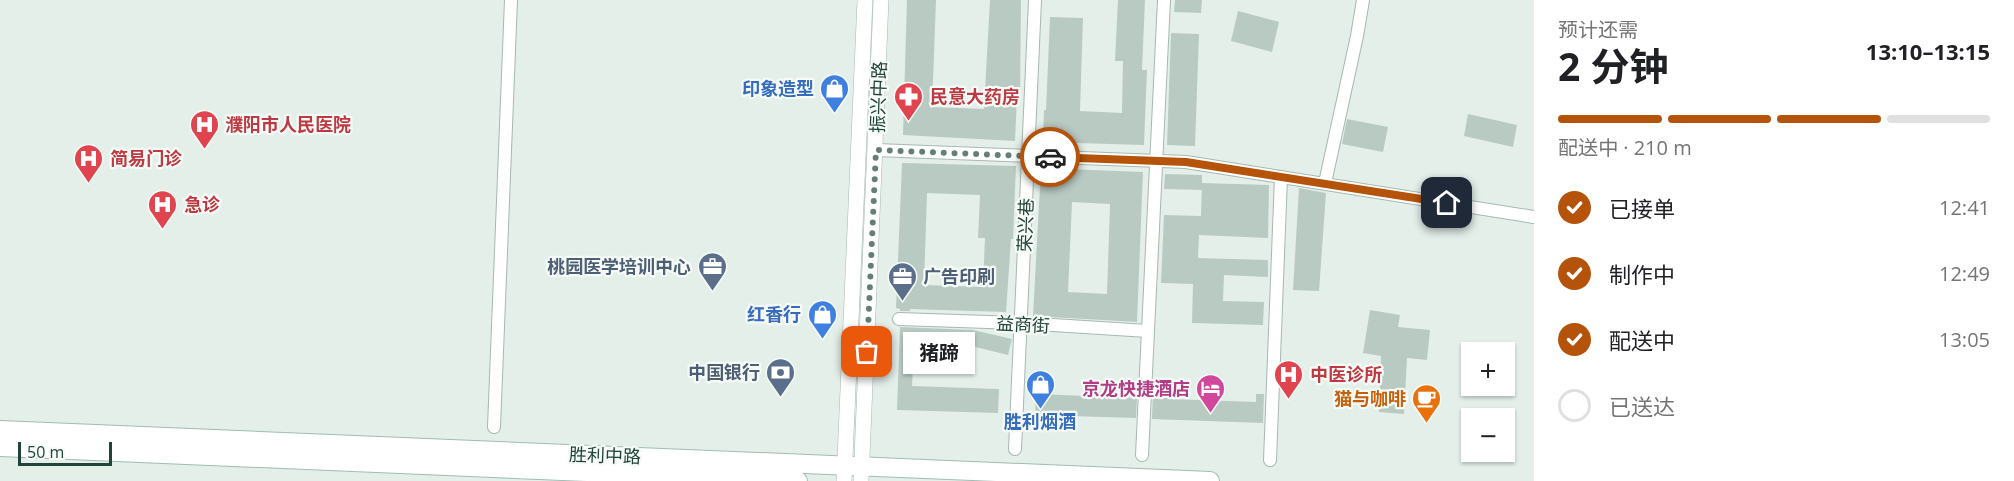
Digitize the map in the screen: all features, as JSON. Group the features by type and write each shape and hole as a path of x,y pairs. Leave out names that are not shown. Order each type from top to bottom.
{"main road":[{"name":"胜利中路","path":"0,430 853,474 1210,481"},
{"name":"胜利中路","path":"0,447 798,481"}],"street":[{"path":"494,427 511,0"},
{"name":"振兴中路","path":"853,474 864,0"},
{"name":"振兴中路","path":"853,474 876,150 881,0"},
{"name":"荣兴巷","path":"1015,449 1035,0"},
{"path":"1142,455 1164,0"},
{"path":"1325,183 1363,0"},
{"path":"876,150 1186,162 1534,217"},
{"path":"1270,460 1281,177"},
{"name":"益商街","path":"899,319 1021,323 1148,332"}],"building":[{"path":"907,0 936,0 932,107 984,109 990,0 1021,0 1020,96 1017,96 1015,141 903,135"},
{"path":"1118,0 1145,0 1142,70 1147,70 1144,145 1043,142 1050,17 1083,18 1080,111 1122,113 1123,61 1115,61"},
{"path":"1175,0 1202,0 1201,13 1174,12"},
{"path":"1238,11 1279,22 1272,52 1231,41"},
{"path":"1171,33 1199,34 1195,146 1167,145"},
{"path":"1468,114 1517,125 1513,147 1464,136"},
{"path":"1347,119 1388,127 1383,152 1342,144"},
{"path":"902,163 1016,166 1013,239 1011,239 1006,312 910,309 910,311 900,311 896,308","holes":["927,193 980,195 978,238 985,238 983,287 924,285"]},
{"path":"1041,168 1143,172 1137,322 1033,316","holes":["1072,202 1110,204 1107,294 1068,292"]},
{"path":"1165,174 1202,175 1202,190 1164,189"},
{"path":"1202,183 1269,185 1268,238 1199,235 1198,258 1268,260 1268,277 1224,275 1223,301 1264,302 1263,325 1192,323 1193,284 1161,283 1164,215 1201,216"},
{"path":"1299,188 1326,193 1319,291 1293,290"},
{"path":"1370,310 1400,315 1398,327 1430,330 1427,360 1407,358 1404,414 1379,412 1381,356 1363,353"},
{"path":"900,327 973,330 1012,339 1008,355 951,341 950,349 914,348 912,386 999,389 998,413 897,410"},
{"path":"1153,390 1170,391 1170,399 1256,402 1256,394 1264,394 1263,423 1152,419"},
{"path":"1036,394 1137,398 1136,418 1035,415"}],"way so far":[{"path":"867,352 876,150 1050,157"}],"place":[{"name":"印象造型","path":"835,114"},
{"name":"民意大药房","path":"909,122"},
{"name":"濮阳市人民医院","path":"204,150"},
{"name":"简易门诊","path":"89,184"},
{"name":"急诊","path":"163,230"},
{"name":"桃园医学培训中心","path":"712,292"},
{"name":"广告印刷","path":"902,302"},
{"name":"红香行","path":"822,340"},
{"name":"猪蹄","path":"867,352"},
{"name":"中国银行","path":"781,398"},
{"name":"中医诊所","path":"1289,400"},
{"name":"胜利烟酒","path":"1040,410"},
{"name":"京龙快捷酒店","path":"1211,414"},
{"name":"猫与咖啡","path":"1427,424"}],"route":[{"path":"1050,157 1186,162 1447,203"}]}
